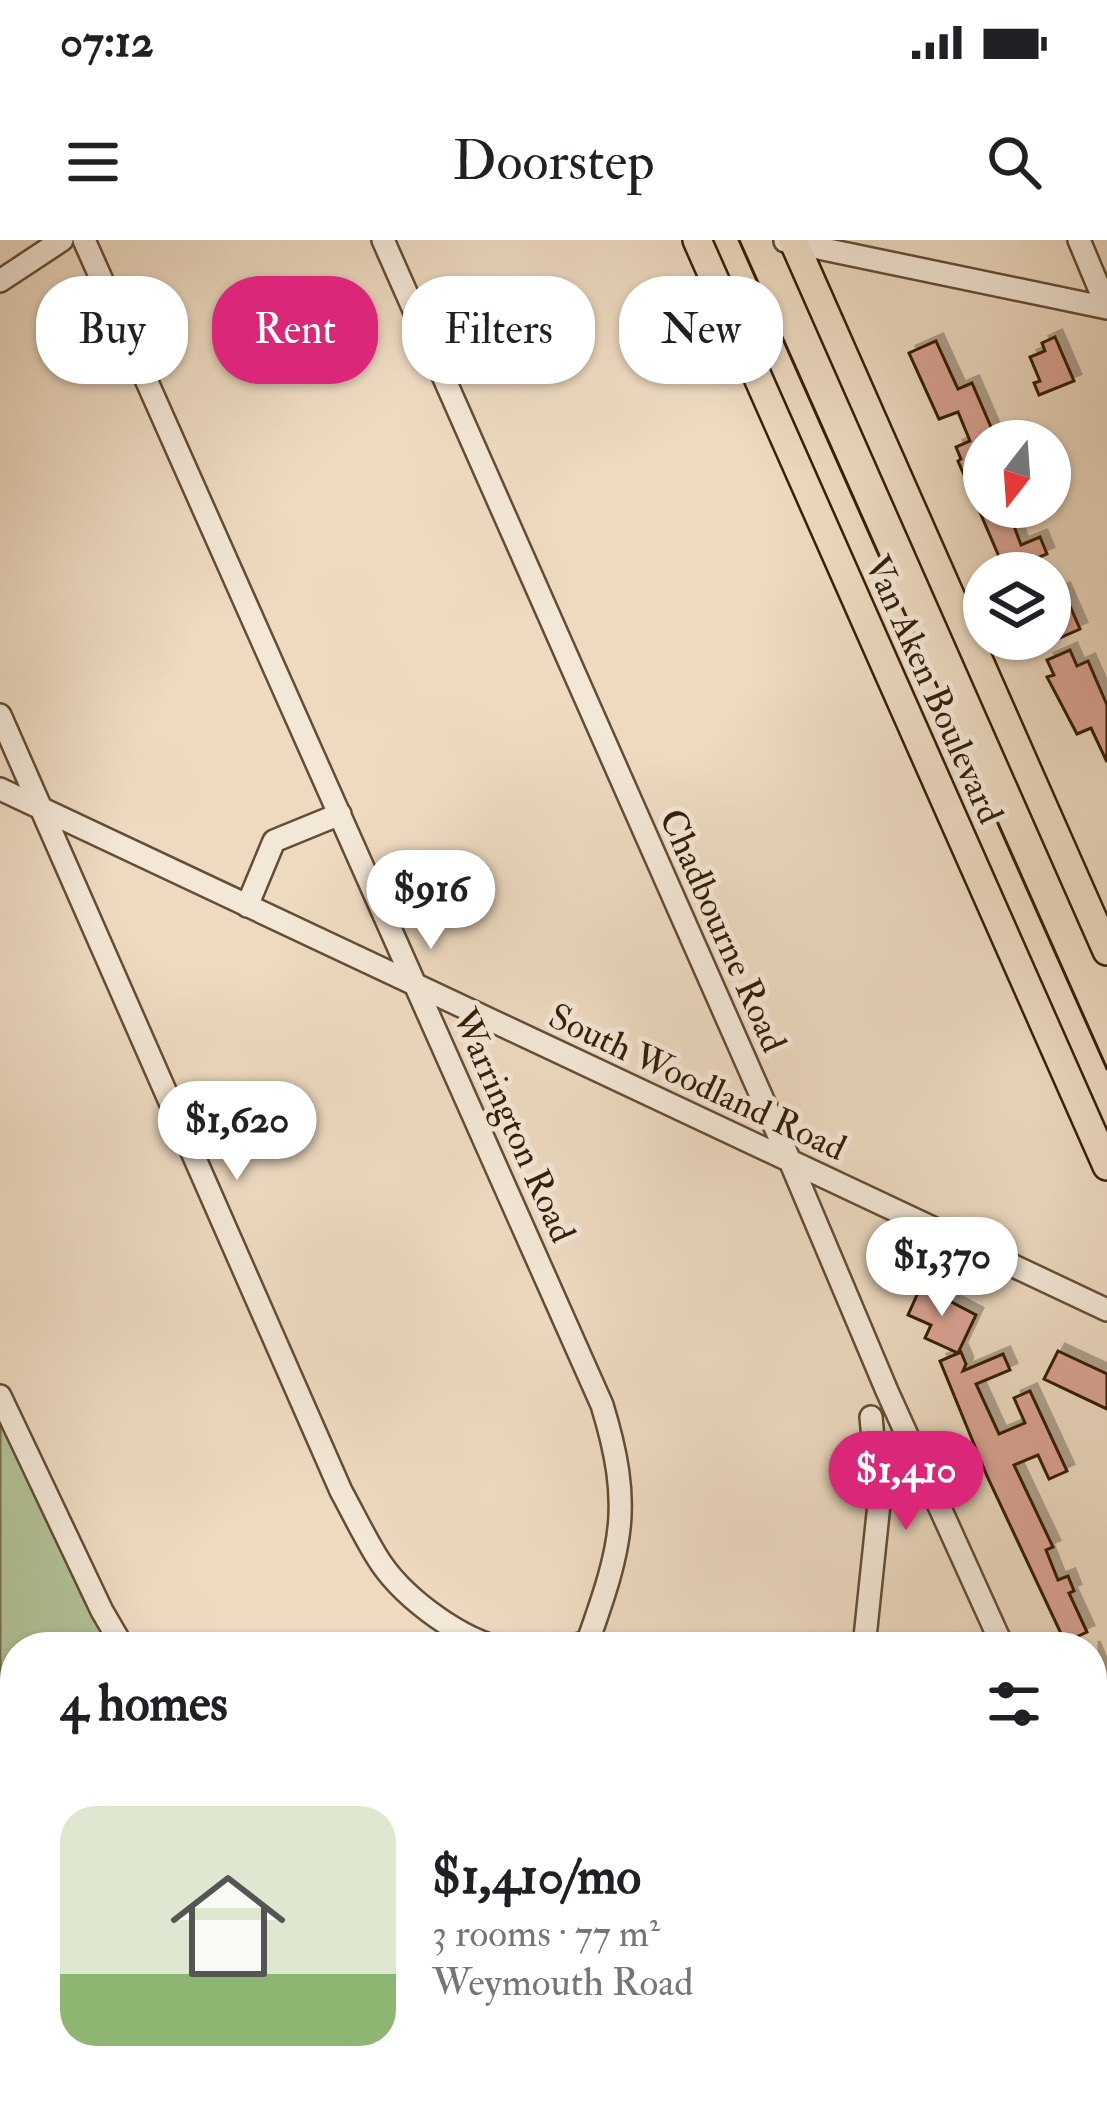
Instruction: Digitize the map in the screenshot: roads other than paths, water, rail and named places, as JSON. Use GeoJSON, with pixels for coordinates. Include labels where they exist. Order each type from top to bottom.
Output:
{"type":"FeatureCollection","features":[{"type":"Feature","properties":{"kind":"main road","name":"Van Aken Boulevard"},"geometry":{"type":"LineString","coordinates":[[697,240],[1107,1166]]}},
{"type":"Feature","properties":{"kind":"main road","name":"Van Aken Boulevard"},"geometry":{"type":"LineString","coordinates":[[790,241],[1107,951]]}},
{"type":"Feature","properties":{"kind":"street"},"geometry":{"type":"LineString","coordinates":[[0,281],[62,240]]}},
{"type":"Feature","properties":{"kind":"street","name":"Warrington Road"},"geometry":{"type":"LineString","coordinates":[[84,240],[602,1406],[619,1459],[622,1513],[616,1551],[588,1632]]}},
{"type":"Feature","properties":{"kind":"street","name":"Chadbourne Road"},"geometry":{"type":"LineString","coordinates":[[383,240],[996,1632]]}},
{"type":"Feature","properties":{"kind":"street"},"geometry":{"type":"LineString","coordinates":[[1079,240],[1107,308]]}},
{"type":"Feature","properties":{"kind":"street"},"geometry":{"type":"LineString","coordinates":[[790,241],[1107,308]]}},
{"type":"Feature","properties":{"kind":"street"},"geometry":{"type":"LineString","coordinates":[[0,715],[341,1491],[379,1562],[414,1598],[463,1632]]}},
{"type":"Feature","properties":{"kind":"street","name":"South Woodland Road"},"geometry":{"type":"LineString","coordinates":[[0,789],[1107,1310]]}},
{"type":"Feature","properties":{"kind":"street"},"geometry":{"type":"LineString","coordinates":[[247,906],[274,841],[340,814]]}},
{"type":"Feature","properties":{"kind":"street"},"geometry":{"type":"LineString","coordinates":[[0,1396],[114,1632]]}},
{"type":"Feature","properties":{"kind":"street"},"geometry":{"type":"LineString","coordinates":[[866,1632],[879,1504],[871,1417]]}},
{"type":"Feature","properties":{"kind":"street"},"geometry":{"type":"LineString","coordinates":[[879,1504],[898,1482],[922,1471]]}},
{"type":"Feature","properties":{"kind":"tram line"},"geometry":{"type":"LineString","coordinates":[[739,240],[1107,1069]]}}]}
